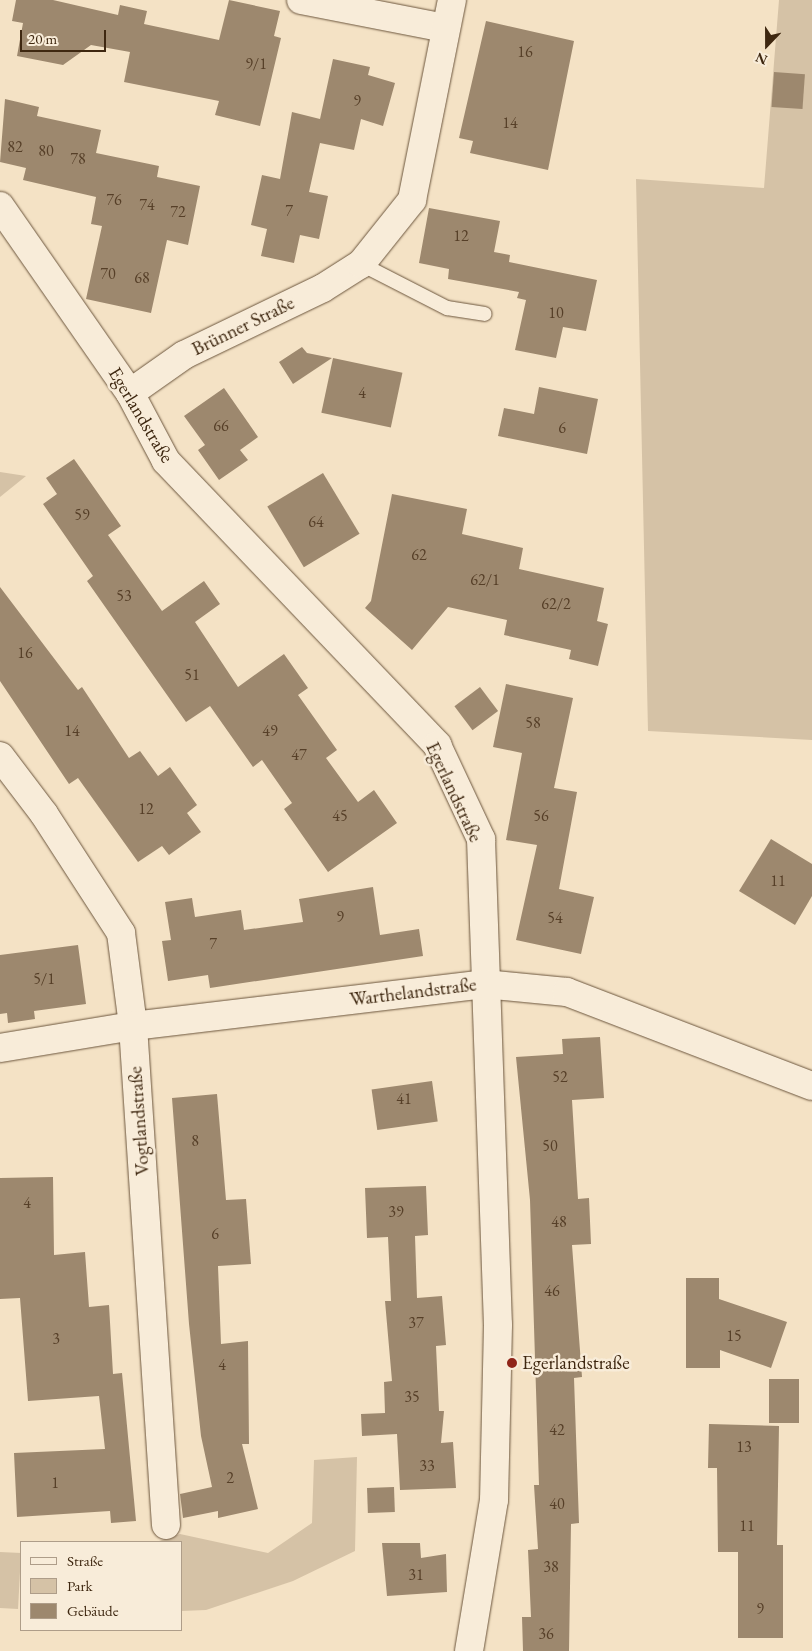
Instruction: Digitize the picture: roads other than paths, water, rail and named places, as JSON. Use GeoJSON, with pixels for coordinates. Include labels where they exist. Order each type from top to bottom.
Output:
{"type":"FeatureCollection","features":[{"type":"Feature","properties":{"kind":"street"},"geometry":{"type":"LineString","coordinates":[[301,0],[445,28]]}},
{"type":"Feature","properties":{"kind":"street","name":"Brünner Straße"},"geometry":{"type":"LineString","coordinates":[[130,393],[184,354],[323,288],[361,264],[412,200],[452,0]]}},
{"type":"Feature","properties":{"kind":"street","name":"Egerlandstraße"},"geometry":{"type":"LineString","coordinates":[[0,206],[130,393],[166,462],[437,744],[481,838],[484,984],[498,1324],[495,1480],[469,1651]]}},
{"type":"Feature","properties":{"kind":"street","name":"Vogtlandstraße"},"geometry":{"type":"LineString","coordinates":[[0,756],[44,814],[121,933],[133,1026],[166,1525]]}},
{"type":"Feature","properties":{"kind":"street","name":"Warthelandstraße"},"geometry":{"type":"LineString","coordinates":[[0,1048],[133,1026],[484,984],[566,992],[812,1086]]}},
{"type":"Feature","properties":{"kind":"lane"},"geometry":{"type":"LineString","coordinates":[[361,264],[447,308],[485,314]]}},
{"type":"Feature","properties":{"kind":"place","name":"Egerlandstraße"},"geometry":{"type":"Point","coordinates":[512,1363]}}]}
